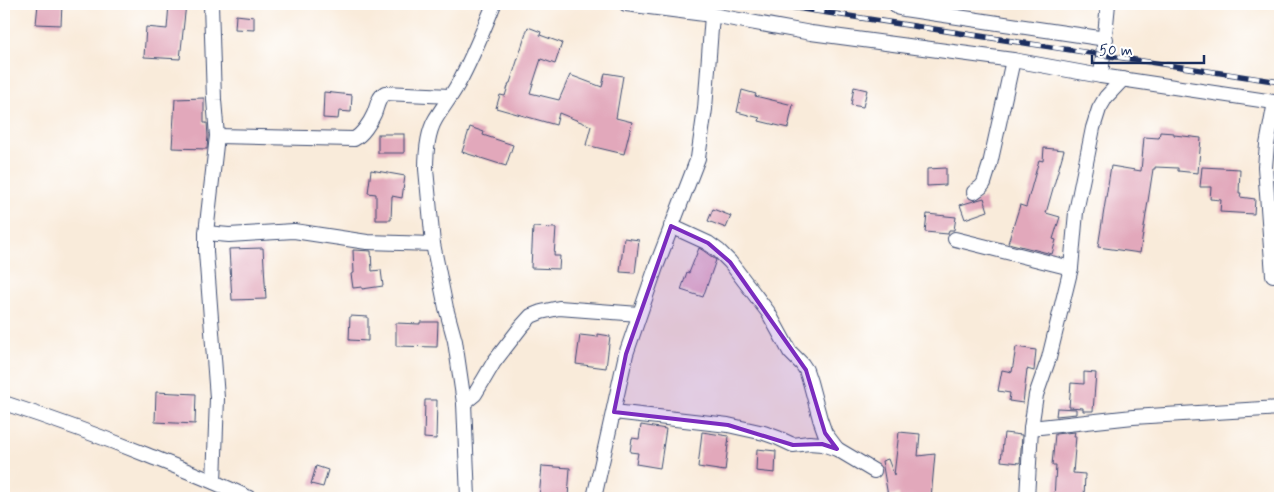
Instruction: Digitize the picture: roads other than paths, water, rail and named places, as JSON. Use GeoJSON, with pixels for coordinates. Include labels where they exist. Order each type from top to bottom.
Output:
{"type":"FeatureCollection","features":[{"type":"Feature","properties":{"kind":"street"},"geometry":{"type":"LineString","coordinates":[[211,4],[217,136],[206,233],[206,252],[217,398],[214,482]]}},
{"type":"Feature","properties":{"kind":"street"},"geometry":{"type":"LineString","coordinates":[[468,498],[464,403],[455,341],[433,244],[426,156],[434,122],[458,84],[494,4]]}},
{"type":"Feature","properties":{"kind":"street"},"geometry":{"type":"LineString","coordinates":[[626,4],[1013,60],[1101,76],[1278,102],[1267,145],[1264,167],[1273,275]]}},
{"type":"Feature","properties":{"kind":"street"},"geometry":{"type":"LineString","coordinates":[[895,4],[904,9],[1106,39]]}},
{"type":"Feature","properties":{"kind":"street"},"geometry":{"type":"LineString","coordinates":[[1101,76],[1108,4]]}},
{"type":"Feature","properties":{"kind":"street"},"geometry":{"type":"LineString","coordinates":[[594,498],[626,354],[639,314],[698,158],[705,109],[712,15]]}},
{"type":"Feature","properties":{"kind":"street"},"geometry":{"type":"LineString","coordinates":[[974,192],[984,183],[1013,60]]}},
{"type":"Feature","properties":{"kind":"street"},"geometry":{"type":"LineString","coordinates":[[1027,498],[1031,428],[1036,395],[1049,358],[1071,268],[1076,212],[1093,128],[1106,97],[1123,79]]}},
{"type":"Feature","properties":{"kind":"street"},"geometry":{"type":"LineString","coordinates":[[217,136],[354,139],[359,136],[372,117],[380,97],[385,92],[450,96]]}},
{"type":"Feature","properties":{"kind":"street"},"geometry":{"type":"LineString","coordinates":[[672,226],[708,243],[719,251],[730,262],[768,312],[790,352],[806,370],[825,433],[837,449]]}},
{"type":"Feature","properties":{"kind":"street"},"geometry":{"type":"LineString","coordinates":[[206,233],[229,235],[294,231],[367,242],[433,244]]}},
{"type":"Feature","properties":{"kind":"street"},"geometry":{"type":"LineString","coordinates":[[955,239],[1071,268]]}},
{"type":"Feature","properties":{"kind":"street"},"geometry":{"type":"LineString","coordinates":[[464,403],[475,394],[494,362],[531,316],[559,308],[639,314]]}},
{"type":"Feature","properties":{"kind":"street"},"geometry":{"type":"LineString","coordinates":[[4,403],[61,422],[214,482],[249,498]]}},
{"type":"Feature","properties":{"kind":"street"},"geometry":{"type":"LineString","coordinates":[[1031,428],[1132,417],[1280,408]]}},
{"type":"Feature","properties":{"kind":"street"},"geometry":{"type":"LineString","coordinates":[[614,412],[728,425],[764,433],[793,445],[822,444],[837,449],[874,472]]}},
{"type":"Feature","properties":{"kind":"railway"},"geometry":{"type":"LineString","coordinates":[[770,4],[1280,82]]}}]}
